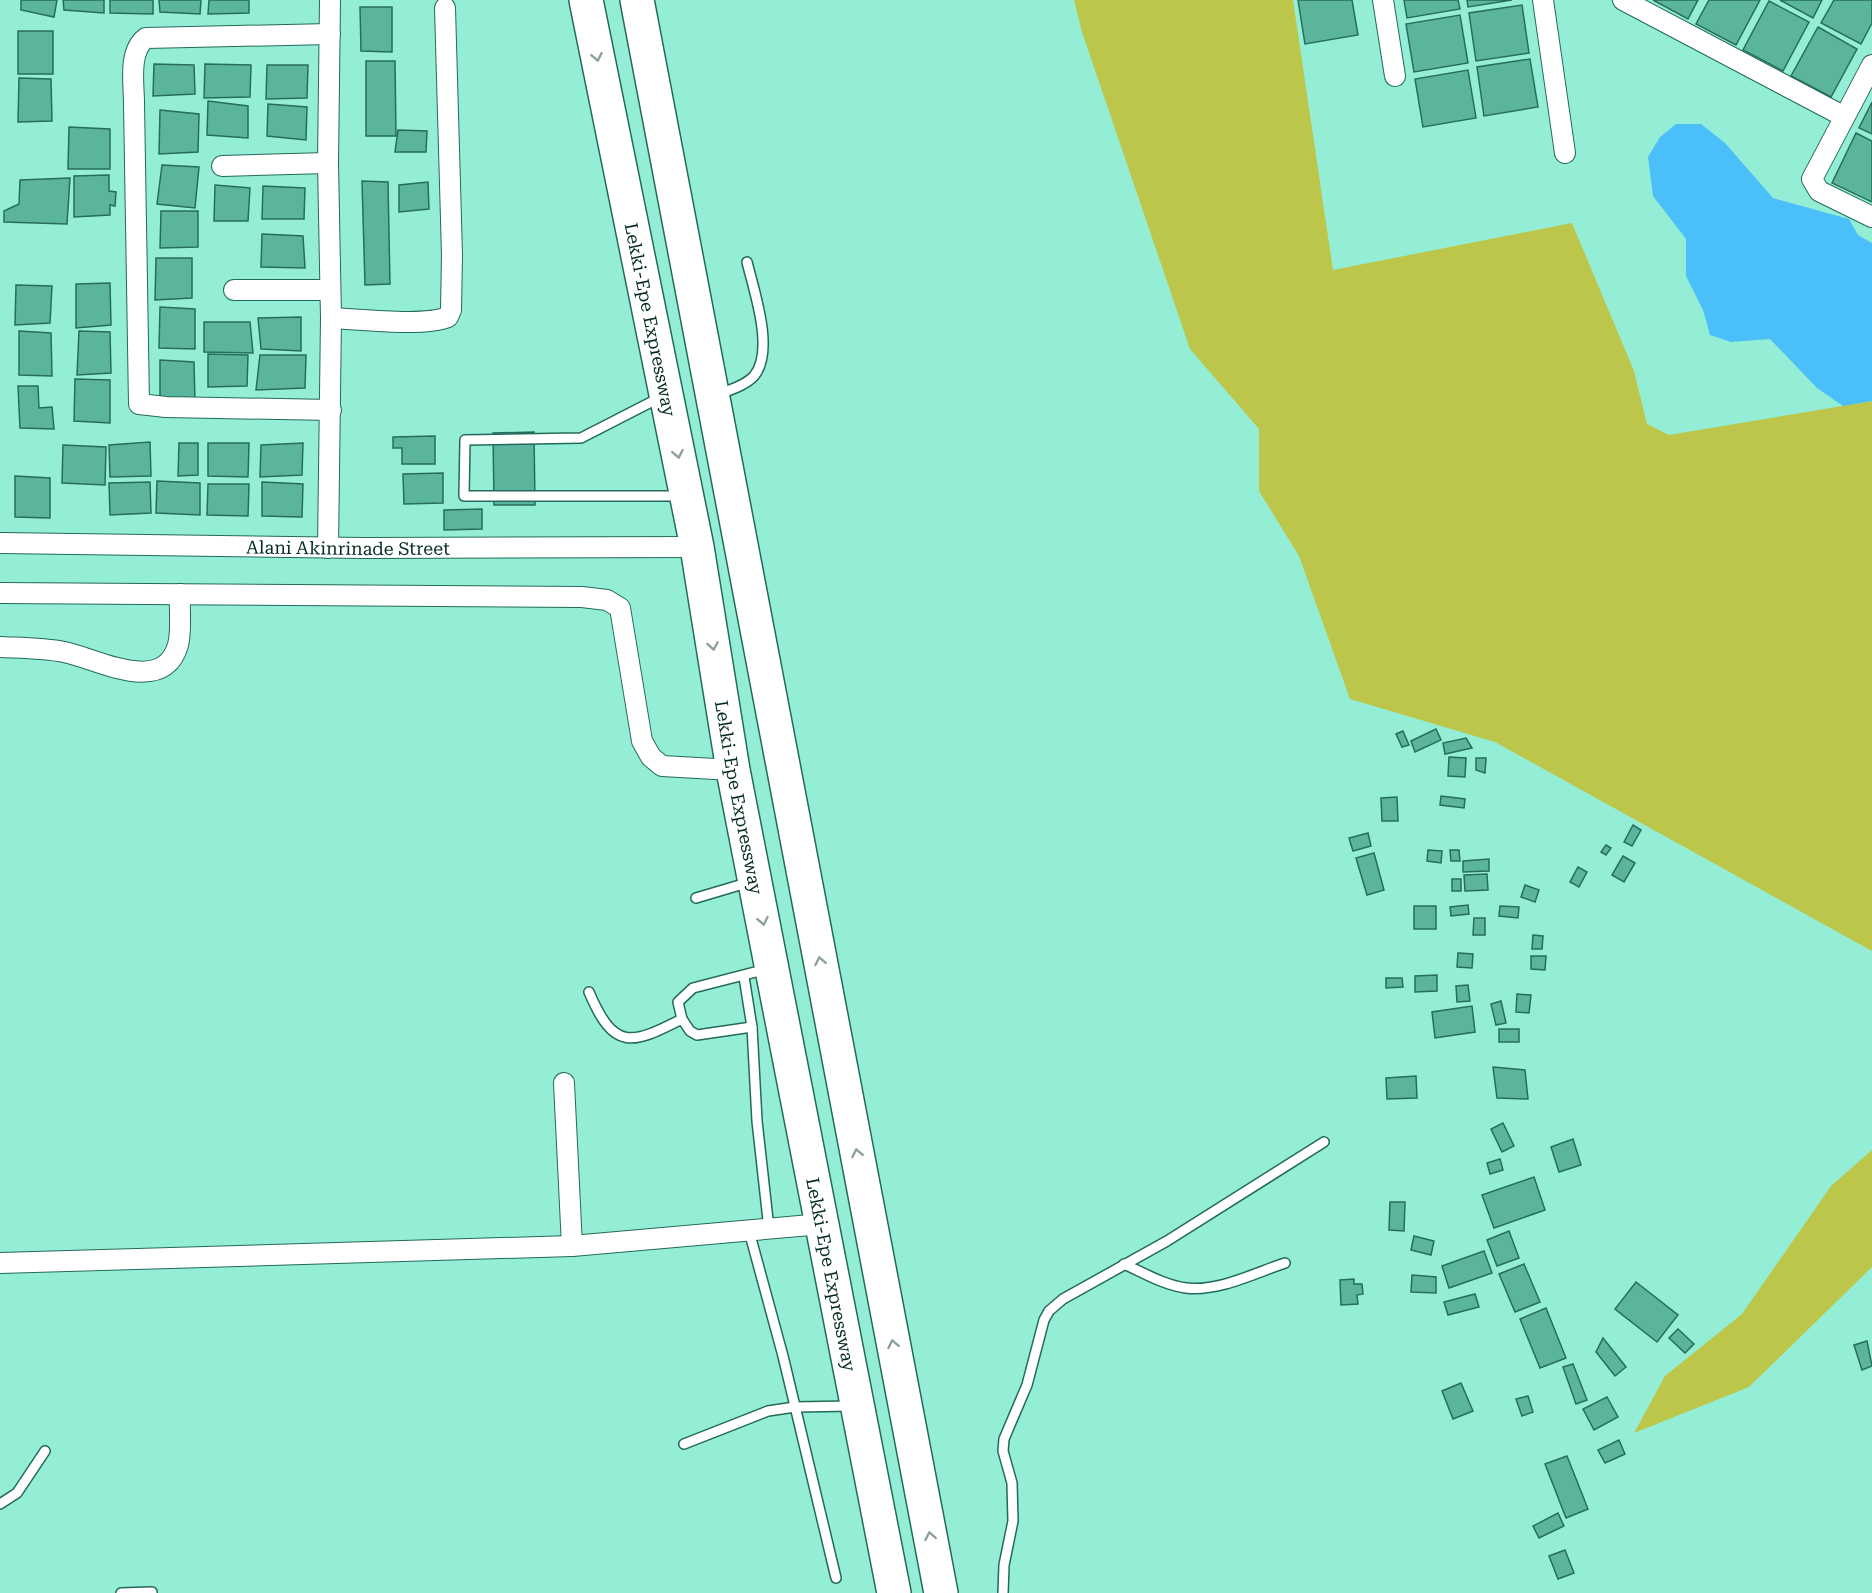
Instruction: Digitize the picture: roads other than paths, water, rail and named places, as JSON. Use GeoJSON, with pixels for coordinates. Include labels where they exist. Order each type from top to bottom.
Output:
{"type":"FeatureCollection","features":[{"type":"Feature","properties":{"kind":"highway","name":"Lekki-Epe Expressway"},"geometry":{"type":"LineString","coordinates":[[586,0],[697,547],[733,770],[755,881],[758,972],[822,1224],[894,1593]]}},
{"type":"Feature","properties":{"kind":"highway"},"geometry":{"type":"LineString","coordinates":[[638,0],[711,397],[941,1593]]}},
{"type":"Feature","properties":{"kind":"street"},"geometry":{"type":"LineString","coordinates":[[328,548],[331,410],[328,163],[330,0]]}},
{"type":"Feature","properties":{"kind":"street"},"geometry":{"type":"LineString","coordinates":[[1383,0],[1395,76]]}},
{"type":"Feature","properties":{"kind":"street"},"geometry":{"type":"LineString","coordinates":[[1543,0],[1565,153]]}},
{"type":"Feature","properties":{"kind":"street"},"geometry":{"type":"LineString","coordinates":[[1546,20],[1557,0]]}},
{"type":"Feature","properties":{"kind":"street"},"geometry":{"type":"LineString","coordinates":[[1623,0],[1843,116]]}},
{"type":"Feature","properties":{"kind":"street"},"geometry":{"type":"LineString","coordinates":[[331,318],[423,321],[448,317],[451,310],[452,255],[445,8]]}},
{"type":"Feature","properties":{"kind":"street"},"geometry":{"type":"LineString","coordinates":[[330,34],[146,38],[139,43],[135,56],[134,103],[139,404],[166,408],[331,410]]}},
{"type":"Feature","properties":{"kind":"street"},"geometry":{"type":"LineString","coordinates":[[1872,65],[1843,116],[1812,179],[1819,191],[1872,217]]}},
{"type":"Feature","properties":{"kind":"street"},"geometry":{"type":"LineString","coordinates":[[222,166],[328,163]]}},
{"type":"Feature","properties":{"kind":"street"},"geometry":{"type":"LineString","coordinates":[[234,290],[330,290]]}},
{"type":"Feature","properties":{"kind":"street","name":"Alani Akinrinade Street"},"geometry":{"type":"LineString","coordinates":[[0,543],[328,548],[697,547]]}},
{"type":"Feature","properties":{"kind":"street"},"geometry":{"type":"LineString","coordinates":[[0,593],[582,597],[607,600],[620,608],[632,668],[642,741],[651,757],[662,766],[733,770]]}},
{"type":"Feature","properties":{"kind":"street"},"geometry":{"type":"LineString","coordinates":[[0,647],[66,652],[134,672],[153,671],[164,666],[178,645],[180,594]]}},
{"type":"Feature","properties":{"kind":"street"},"geometry":{"type":"LineString","coordinates":[[564,1083],[572,1246]]}},
{"type":"Feature","properties":{"kind":"street"},"geometry":{"type":"LineString","coordinates":[[0,1263],[572,1246],[822,1224]]}},
{"type":"Feature","properties":{"kind":"lane"},"geometry":{"type":"LineString","coordinates":[[711,397],[745,383],[755,375],[763,355],[762,327],[747,262]]}},
{"type":"Feature","properties":{"kind":"lane"},"geometry":{"type":"LineString","coordinates":[[666,394],[581,438],[465,440],[464,496],[686,496]]}},
{"type":"Feature","properties":{"kind":"lane"},"geometry":{"type":"LineString","coordinates":[[696,898],[755,881]]}},
{"type":"Feature","properties":{"kind":"lane"},"geometry":{"type":"LineString","coordinates":[[752,1027],[697,1035],[690,1031],[682,1018],[678,1002],[685,993],[693,988],[758,972],[752,1027],[757,1121],[770,1229]]}},
{"type":"Feature","properties":{"kind":"lane"},"geometry":{"type":"LineString","coordinates":[[589,992],[600,1018],[621,1037],[646,1036],[682,1018]]}},
{"type":"Feature","properties":{"kind":"lane"},"geometry":{"type":"LineString","coordinates":[[1003,1593],[1004,1565],[1014,1521],[1012,1483],[1003,1450],[1004,1439],[1027,1385],[1048,1311],[1063,1299],[1323,1142]]}},
{"type":"Feature","properties":{"kind":"lane"},"geometry":{"type":"LineString","coordinates":[[749,1231],[795,1407],[836,1578]]}},
{"type":"Feature","properties":{"kind":"lane"},"geometry":{"type":"LineString","coordinates":[[1124,1264],[1161,1281],[1186,1288],[1213,1287],[1285,1263]]}},
{"type":"Feature","properties":{"kind":"lane"},"geometry":{"type":"LineString","coordinates":[[684,1444],[757,1414],[795,1407],[858,1406]]}},
{"type":"Feature","properties":{"kind":"lane"},"geometry":{"type":"LineString","coordinates":[[0,1504],[17,1493],[45,1451]]}},
{"type":"Feature","properties":{"kind":"lane"},"geometry":{"type":"LineString","coordinates":[[121,1593],[152,1592]]}},
{"type":"Feature","properties":{"kind":"water"},"geometry":{"type":"Polygon","coordinates":[[[1676,124],[1701,124],[1725,143],[1773,198],[1849,219],[1858,235],[1872,243],[1872,401],[1843,406],[1817,388],[1770,339],[1731,342],[1710,335],[1703,310],[1686,276],[1686,239],[1653,196],[1648,157],[1660,137],[1676,124]]]}}]}
